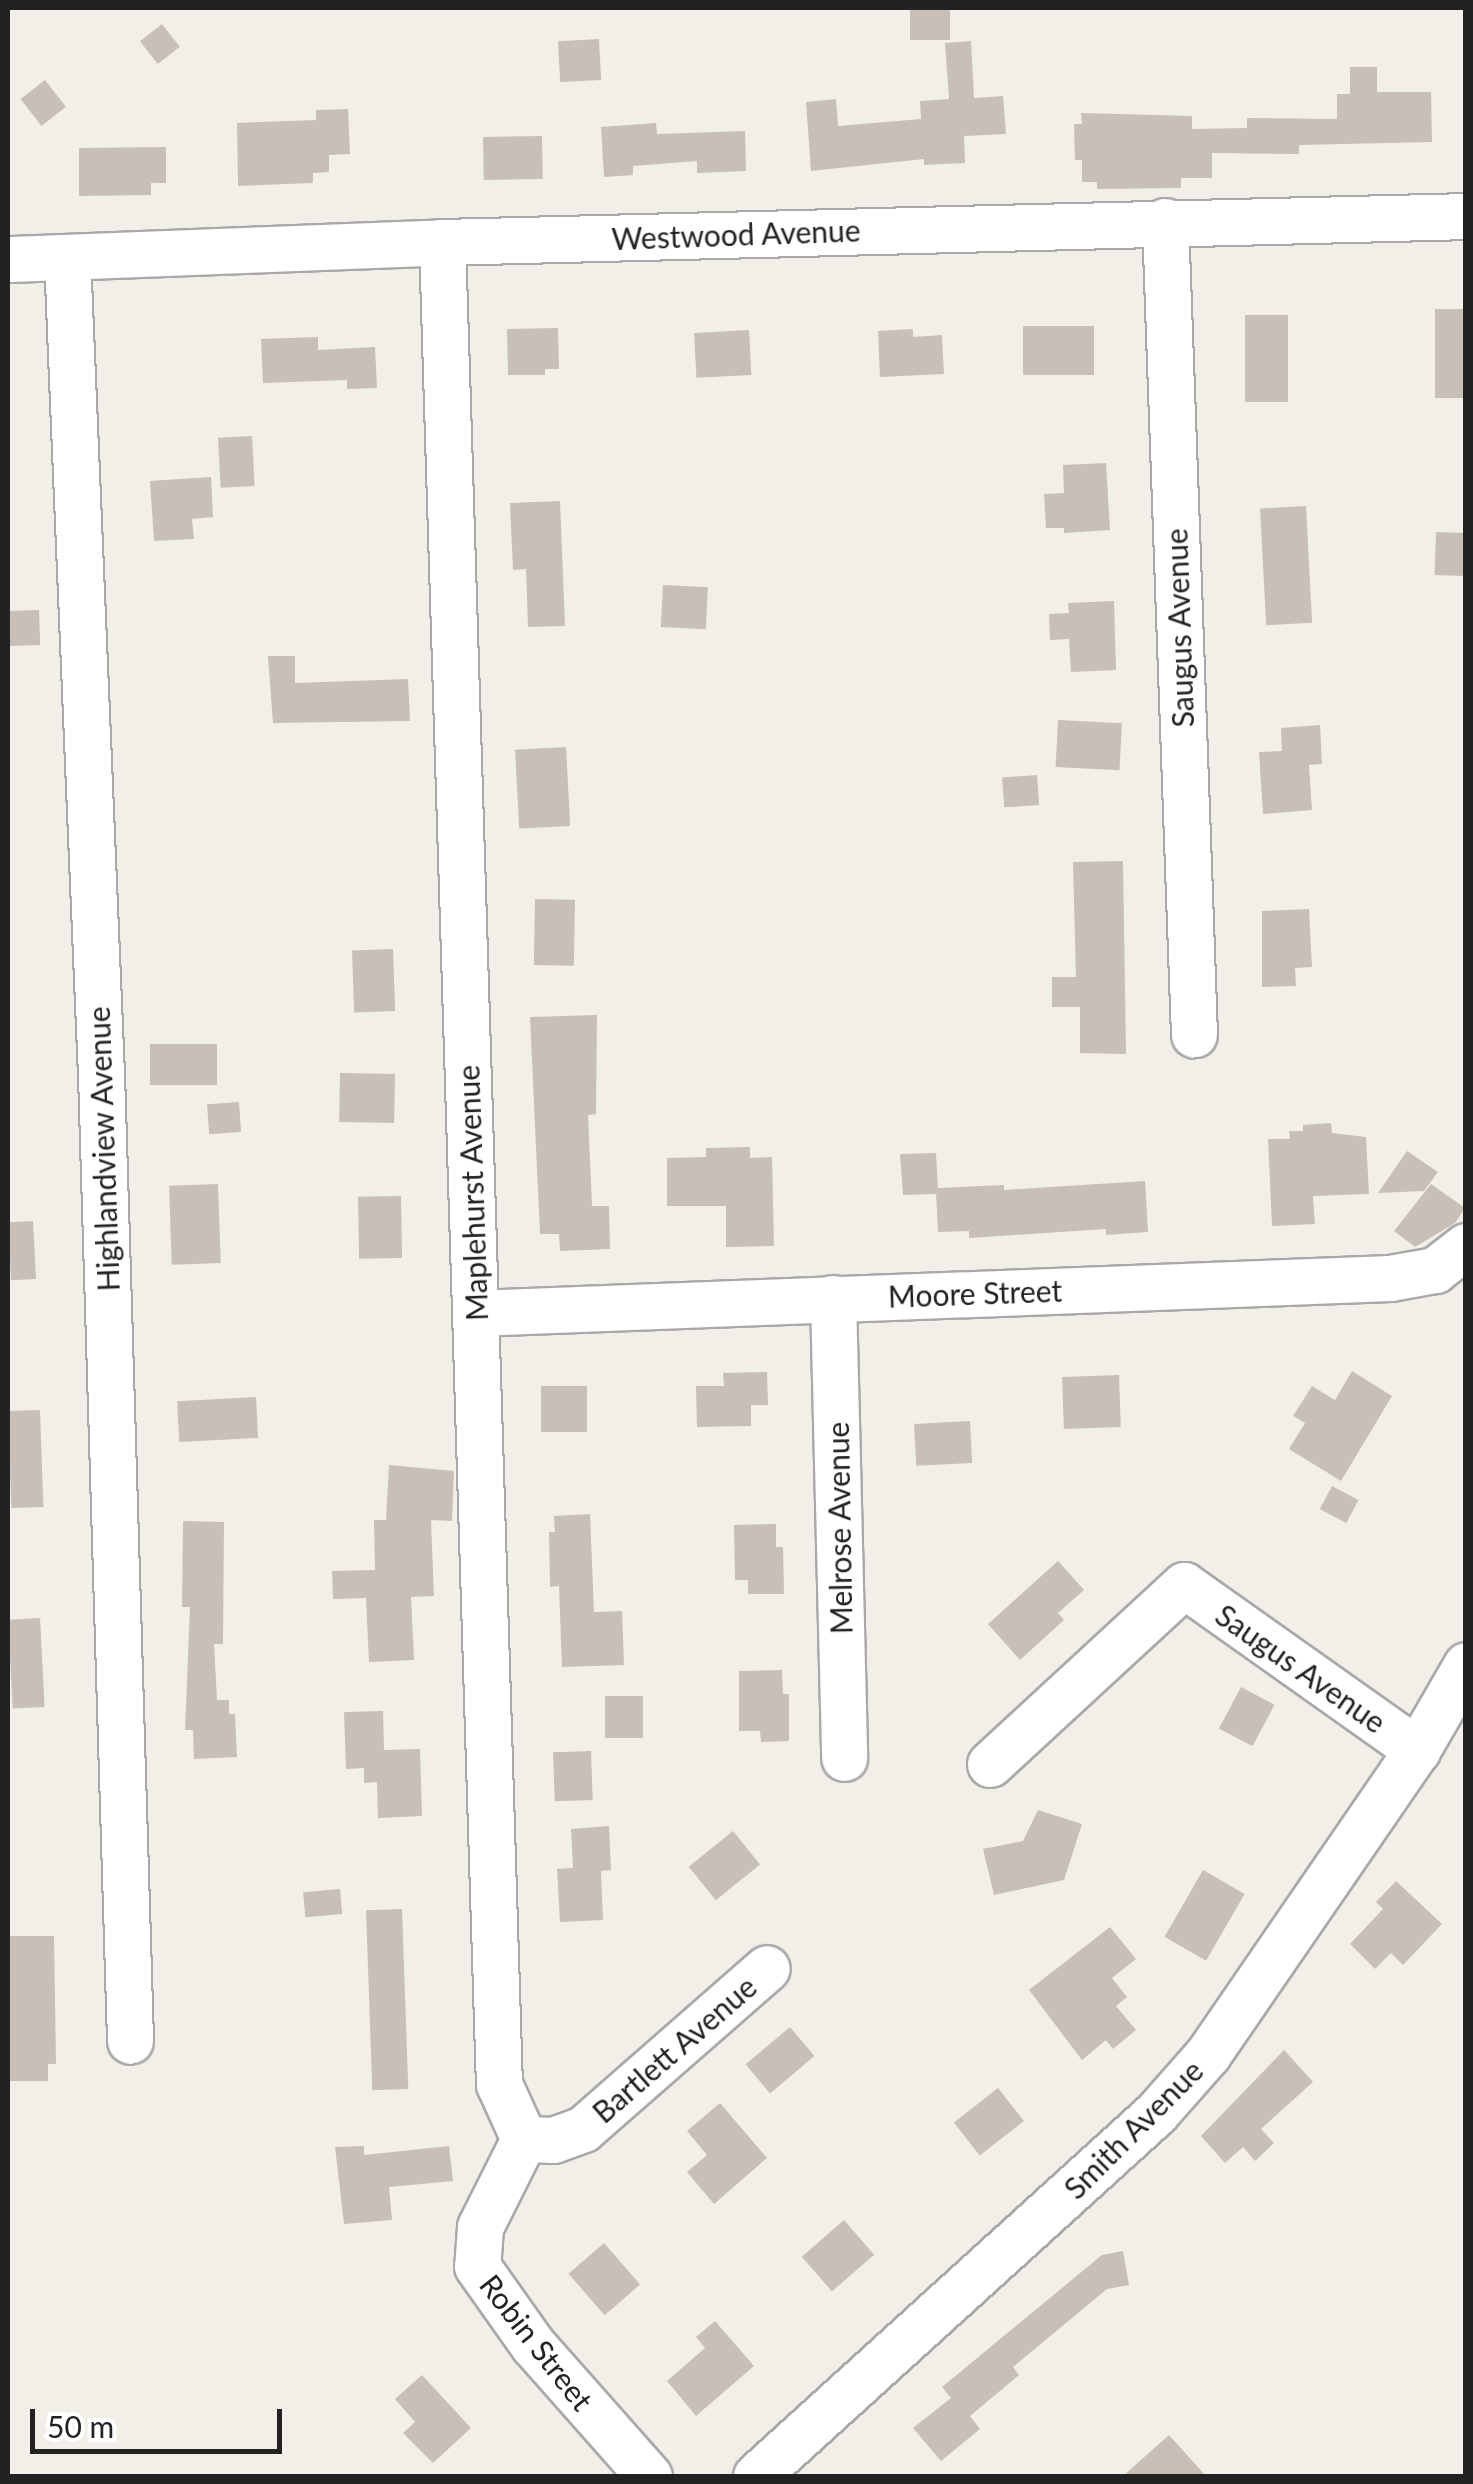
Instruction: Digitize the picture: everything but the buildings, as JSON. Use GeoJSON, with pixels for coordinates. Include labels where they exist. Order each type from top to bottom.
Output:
{"type":"FeatureCollection","features":[{"type":"Feature","properties":{"kind":"street","name":"Westwood Avenue"},"geometry":{"type":"LineString","coordinates":[[8,259],[442,242],[1466,216]]}},
{"type":"Feature","properties":{"kind":"street","name":"Saugus Avenue"},"geometry":{"type":"LineString","coordinates":[[1165,221],[1194,1034]]}},
{"type":"Feature","properties":{"kind":"street","name":"Maplehurst Avenue"},"geometry":{"type":"LineString","coordinates":[[442,242],[499,2084],[524,2139]]}},
{"type":"Feature","properties":{"kind":"street","name":"Highlandview Avenue"},"geometry":{"type":"LineString","coordinates":[[66,257],[102,1094],[130,2041]]}},
{"type":"Feature","properties":{"kind":"street","name":"Moore Street"},"geometry":{"type":"LineString","coordinates":[[475,1313],[1414,1276],[1435,1270],[1466,1246]]}},
{"type":"Feature","properties":{"kind":"street","name":"Melrose Avenue"},"geometry":{"type":"LineString","coordinates":[[833,1298],[844,1758]]}},
{"type":"Feature","properties":{"kind":"street","name":"Saugus Avenue"},"geometry":{"type":"LineString","coordinates":[[990,1764],[1184,1585],[1417,1750]]}},
{"type":"Feature","properties":{"kind":"street","name":"Smith Avenue"},"geometry":{"type":"LineString","coordinates":[[756,2476],[1156,2114],[1236,2019],[1417,1750],[1466,1665]]}},
{"type":"Feature","properties":{"kind":"street","name":"Bartlett Avenue"},"geometry":{"type":"LineString","coordinates":[[524,2139],[553,2140],[582,2129],[767,1968]]}},
{"type":"Feature","properties":{"kind":"street","name":"Robin Street"},"geometry":{"type":"LineString","coordinates":[[524,2139],[480,2226],[476,2266],[532,2344],[649,2476]]}}]}
